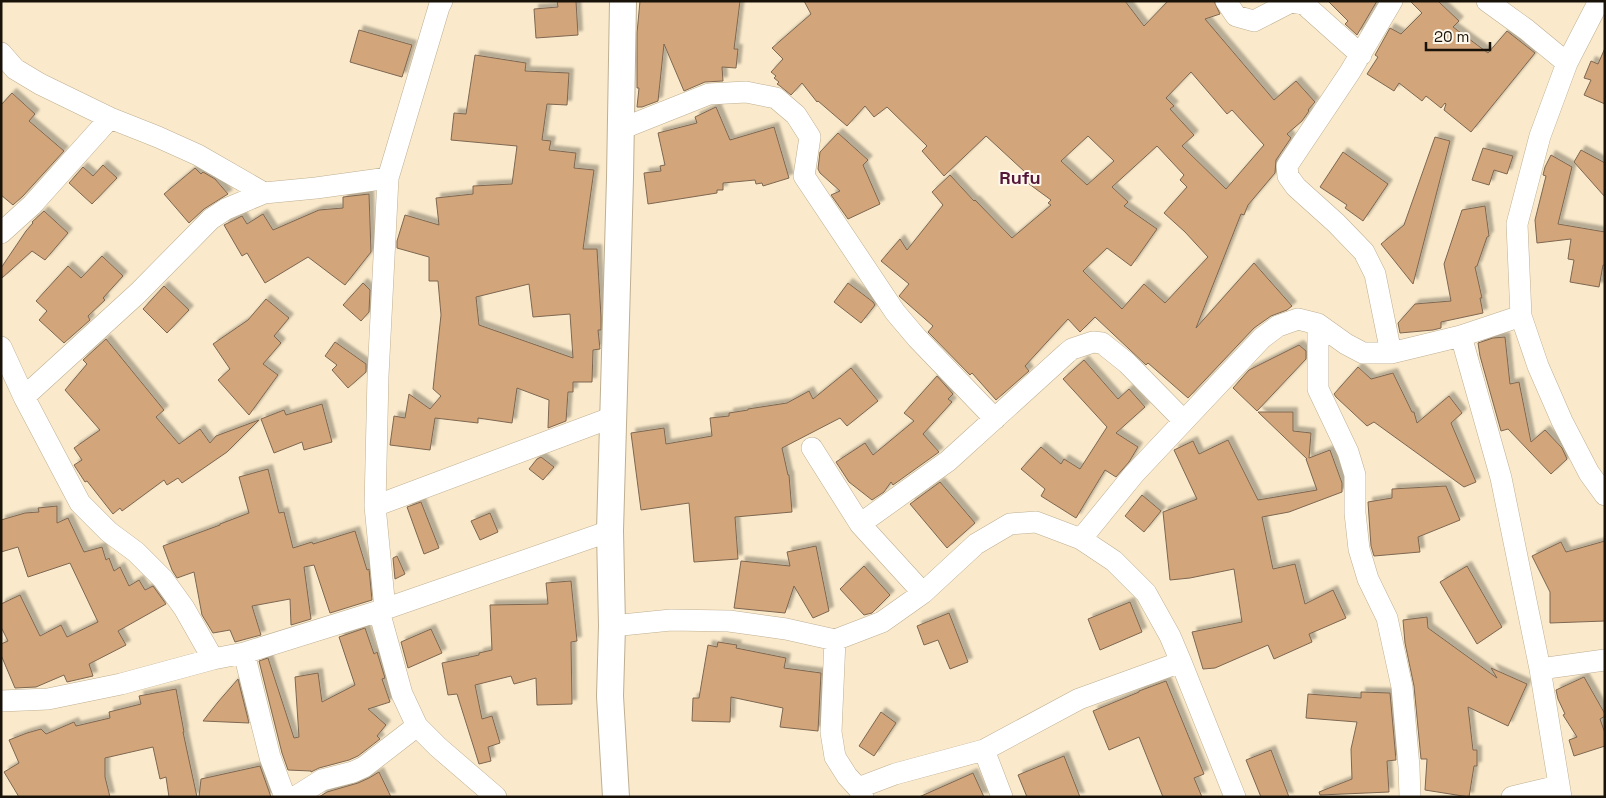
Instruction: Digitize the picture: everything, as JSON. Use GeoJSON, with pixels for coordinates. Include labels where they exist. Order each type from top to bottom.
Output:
{"type":"FeatureCollection","features":[{"type":"Feature","properties":{"kind":"street"},"geometry":{"type":"LineString","coordinates":[[442,1],[388,178],[378,367],[374,506],[382,610],[402,694],[417,726],[438,747],[496,797]]}},
{"type":"Feature","properties":{"kind":"street"},"geometry":{"type":"LineString","coordinates":[[616,797],[610,696],[612,626],[610,531],[623,1]]}},
{"type":"Feature","properties":{"kind":"street"},"geometry":{"type":"LineString","coordinates":[[1226,1],[1236,16],[1254,21],[1291,2],[1304,4],[1361,54]]}},
{"type":"Feature","properties":{"kind":"street"},"geometry":{"type":"LineString","coordinates":[[1391,353],[1374,274],[1364,252],[1296,187],[1288,176],[1287,166],[1293,154],[1361,54],[1392,1]]}},
{"type":"Feature","properties":{"kind":"street"},"geometry":{"type":"LineString","coordinates":[[1488,1],[1567,62]]}},
{"type":"Feature","properties":{"kind":"street"},"geometry":{"type":"LineString","coordinates":[[1599,1],[1567,62],[1540,136],[1517,224],[1521,316],[1538,366],[1562,421],[1597,469],[1605,495]]}},
{"type":"Feature","properties":{"kind":"street"},"geometry":{"type":"LineString","coordinates":[[1,53],[15,68],[40,84],[110,118],[158,136],[198,154],[264,193]]}},
{"type":"Feature","properties":{"kind":"street"},"geometry":{"type":"LineString","coordinates":[[621,129],[709,94],[746,92],[776,98],[796,115],[810,137],[804,176],[895,312],[917,338],[995,419]]}},
{"type":"Feature","properties":{"kind":"street"},"geometry":{"type":"LineString","coordinates":[[1,233],[32,204],[110,118]]}},
{"type":"Feature","properties":{"kind":"street"},"geometry":{"type":"LineString","coordinates":[[24,397],[138,293],[211,219],[226,209],[264,193],[388,178]]}},
{"type":"Feature","properties":{"kind":"street"},"geometry":{"type":"LineString","coordinates":[[1082,539],[1134,474],[1262,338],[1278,326],[1298,319],[1318,324],[1346,344],[1363,353],[1391,353],[1462,336],[1521,316]]}},
{"type":"Feature","properties":{"kind":"street"},"geometry":{"type":"LineString","coordinates":[[1318,324],[1318,389],[1348,452],[1355,475],[1354,513],[1359,549],[1368,579],[1387,618],[1402,687],[1410,797]]}},
{"type":"Feature","properties":{"kind":"street"},"geometry":{"type":"LineString","coordinates":[[1462,336],[1501,478],[1540,669],[1560,792],[1512,797]]}},
{"type":"Feature","properties":{"kind":"street"},"geometry":{"type":"LineString","coordinates":[[860,524],[948,460],[1072,349],[1093,342],[1102,343],[1127,363],[1184,421]]}},
{"type":"Feature","properties":{"kind":"street"},"geometry":{"type":"LineString","coordinates":[[1,347],[24,397],[80,503],[109,532],[136,552],[163,579],[184,608],[213,659]]}},
{"type":"Feature","properties":{"kind":"street"},"geometry":{"type":"LineString","coordinates":[[374,506],[613,418]]}},
{"type":"Feature","properties":{"kind":"street"},"geometry":{"type":"LineString","coordinates":[[812,448],[860,524],[923,594]]}},
{"type":"Feature","properties":{"kind":"street"},"geometry":{"type":"LineString","coordinates":[[612,626],[671,620],[729,621],[786,629],[835,640],[882,622],[923,594],[976,544],[1010,524],[1036,522],[1082,539],[1114,561],[1146,593],[1170,636],[1235,797]]}},
{"type":"Feature","properties":{"kind":"street"},"geometry":{"type":"LineString","coordinates":[[1,702],[48,699],[121,684],[213,659],[244,653],[382,610],[610,531]]}},
{"type":"Feature","properties":{"kind":"street"},"geometry":{"type":"LineString","coordinates":[[835,640],[831,732],[835,757],[846,776],[861,793],[894,774],[984,750],[1079,699],[1181,662]]}},
{"type":"Feature","properties":{"kind":"street"},"geometry":{"type":"LineString","coordinates":[[244,653],[268,750],[284,797]]}},
{"type":"Feature","properties":{"kind":"street"},"geometry":{"type":"LineString","coordinates":[[1540,669],[1605,660]]}},
{"type":"Feature","properties":{"kind":"street"},"geometry":{"type":"LineString","coordinates":[[294,797],[322,780],[354,772],[364,767],[417,726]]}},
{"type":"Feature","properties":{"kind":"street"},"geometry":{"type":"LineString","coordinates":[[984,750],[1002,797]]}},
{"type":"Feature","properties":{"kind":"building"},"geometry":{"type":"Polygon","coordinates":[[[557,1],[576,1],[578,35],[536,38],[534,9],[558,7],[557,1]]]}},
{"type":"Feature","properties":{"kind":"building"},"geometry":{"type":"Polygon","coordinates":[[[640,1],[740,1],[734,49],[738,49],[736,68],[722,67],[723,81],[705,82],[684,91],[664,44],[658,101],[637,107],[639,88],[637,88],[637,33],[640,1]]]}},
{"type":"Feature","properties":{"kind":"building"},"geometry":{"type":"Polygon","coordinates":[[[804,1],[1125,1],[1144,26],[1168,1],[1214,1],[1220,14],[1205,19],[1274,100],[1296,81],[1315,102],[1302,121],[1287,134],[1291,138],[1276,160],[1275,173],[1248,205],[1244,215],[1241,214],[1196,328],[1254,263],[1292,306],[1271,316],[1254,328],[1188,398],[1148,363],[1146,365],[1095,317],[1080,332],[1068,319],[1025,366],[1029,371],[996,400],[972,373],[970,375],[928,332],[933,326],[899,296],[909,284],[881,261],[900,239],[907,250],[943,205],[932,192],[950,175],[1012,238],[1051,205],[1048,203],[1051,200],[1021,178],[1025,172],[986,136],[944,176],[922,151],[927,146],[887,107],[874,117],[865,106],[847,126],[817,102],[802,83],[791,95],[777,84],[779,82],[774,78],[776,76],[771,72],[783,59],[772,48],[811,14],[804,1]],[[1191,72],[1166,98],[1174,106],[1170,109],[1194,135],[1182,146],[1226,189],[1264,145],[1232,110],[1227,114],[1191,72]],[[1088,136],[1061,161],[1087,185],[1114,161],[1088,136]],[[1157,146],[1112,187],[1128,202],[1124,206],[1157,229],[1131,266],[1107,248],[1083,271],[1122,309],[1144,284],[1165,303],[1208,257],[1164,213],[1187,187],[1180,180],[1184,175],[1157,146]]]}},
{"type":"Feature","properties":{"kind":"building"},"geometry":{"type":"Polygon","coordinates":[[[1328,1],[1377,1],[1357,35],[1345,24],[1348,21],[1328,1]]]}},
{"type":"Feature","properties":{"kind":"building"},"geometry":{"type":"Polygon","coordinates":[[[1410,1],[1438,1],[1459,21],[1453,27],[1488,53],[1507,31],[1535,53],[1471,132],[1444,110],[1445,103],[1441,108],[1426,96],[1422,101],[1399,83],[1394,91],[1367,74],[1378,57],[1375,55],[1390,28],[1401,34],[1422,13],[1410,1]]]}},
{"type":"Feature","properties":{"kind":"building"},"geometry":{"type":"Polygon","coordinates":[[[359,30],[412,45],[402,77],[350,62],[359,30]]]}},
{"type":"Feature","properties":{"kind":"building"},"geometry":{"type":"Polygon","coordinates":[[[1605,48],[1605,104],[1584,95],[1591,80],[1584,78],[1591,61],[1598,64],[1605,48]]]}},
{"type":"Feature","properties":{"kind":"building"},"geometry":{"type":"Polygon","coordinates":[[[475,55],[526,63],[525,71],[569,73],[567,105],[547,104],[542,140],[551,141],[549,150],[576,153],[574,168],[594,170],[583,249],[597,249],[601,317],[601,330],[598,330],[600,349],[593,350],[592,382],[573,382],[573,392],[568,392],[566,421],[548,428],[549,400],[517,388],[512,423],[478,418],[478,423],[435,418],[430,450],[390,445],[394,416],[405,418],[409,394],[430,409],[441,396],[433,389],[441,315],[438,281],[429,281],[429,257],[397,248],[397,241],[405,215],[439,225],[436,198],[473,194],[473,186],[512,184],[517,146],[451,140],[454,113],[466,114],[475,55]],[[529,284],[476,297],[479,325],[573,358],[570,314],[533,317],[529,284]]]}},
{"type":"Feature","properties":{"kind":"building"},"geometry":{"type":"Polygon","coordinates":[[[12,93],[35,114],[29,121],[64,151],[13,205],[1,195],[1,105],[12,93]]]}},
{"type":"Feature","properties":{"kind":"building"},"geometry":{"type":"Polygon","coordinates":[[[716,107],[730,140],[774,127],[789,178],[763,186],[762,183],[756,184],[755,180],[723,183],[723,190],[717,190],[717,193],[648,204],[644,173],[661,171],[660,166],[665,165],[658,133],[697,123],[695,117],[716,107]]]}},
{"type":"Feature","properties":{"kind":"building"},"geometry":{"type":"Polygon","coordinates":[[[838,133],[868,160],[863,165],[880,204],[848,219],[831,195],[840,191],[818,169],[820,152],[838,133]]]}},
{"type":"Feature","properties":{"kind":"building"},"geometry":{"type":"Polygon","coordinates":[[[1435,137],[1450,141],[1413,284],[1381,244],[1404,225],[1435,137]]]}},
{"type":"Feature","properties":{"kind":"building"},"geometry":{"type":"Polygon","coordinates":[[[1483,148],[1513,156],[1507,174],[1494,170],[1489,185],[1472,180],[1483,148]]]}},
{"type":"Feature","properties":{"kind":"building"},"geometry":{"type":"Polygon","coordinates":[[[1581,150],[1605,163],[1605,197],[1574,162],[1581,150]]]}},
{"type":"Feature","properties":{"kind":"building"},"geometry":{"type":"Polygon","coordinates":[[[1343,152],[1388,184],[1363,221],[1345,208],[1347,205],[1320,187],[1343,152]]]}},
{"type":"Feature","properties":{"kind":"building"},"geometry":{"type":"Polygon","coordinates":[[[1551,155],[1572,167],[1558,224],[1605,232],[1605,265],[1603,265],[1599,287],[1570,282],[1574,260],[1568,259],[1571,239],[1537,243],[1535,220],[1546,176],[1543,175],[1551,155]]]}},
{"type":"Feature","properties":{"kind":"building"},"geometry":{"type":"Polygon","coordinates":[[[103,165],[117,178],[92,204],[69,183],[83,167],[93,176],[103,165]]]}},
{"type":"Feature","properties":{"kind":"building"},"geometry":{"type":"Polygon","coordinates":[[[195,168],[201,174],[203,172],[215,179],[228,194],[204,209],[189,223],[164,194],[195,168]]]}},
{"type":"Feature","properties":{"kind":"building"},"geometry":{"type":"Polygon","coordinates":[[[369,194],[371,252],[345,285],[308,257],[265,283],[247,253],[242,256],[224,225],[242,216],[247,224],[263,214],[273,230],[319,210],[343,208],[343,197],[369,194]]]}},
{"type":"Feature","properties":{"kind":"building"},"geometry":{"type":"Polygon","coordinates":[[[1485,206],[1489,236],[1475,267],[1482,298],[1480,298],[1483,313],[1441,322],[1441,328],[1433,330],[1400,333],[1398,323],[1415,304],[1451,301],[1444,264],[1462,210],[1485,206]]]}},
{"type":"Feature","properties":{"kind":"building"},"geometry":{"type":"Polygon","coordinates":[[[44,211],[68,233],[45,260],[32,251],[2,278],[1,268],[32,222],[44,211]]]}},
{"type":"Feature","properties":{"kind":"building"},"geometry":{"type":"Polygon","coordinates":[[[102,256],[123,276],[103,298],[105,300],[88,316],[90,320],[64,343],[39,320],[47,311],[36,301],[68,266],[81,278],[102,256]]]}},
{"type":"Feature","properties":{"kind":"building"},"geometry":{"type":"Polygon","coordinates":[[[363,283],[370,290],[369,312],[361,321],[343,305],[363,283]]]}},
{"type":"Feature","properties":{"kind":"building"},"geometry":{"type":"Polygon","coordinates":[[[848,283],[875,305],[861,323],[834,302],[848,283]]]}},
{"type":"Feature","properties":{"kind":"building"},"geometry":{"type":"Polygon","coordinates":[[[164,286],[189,310],[167,333],[143,309],[164,286]]]}},
{"type":"Feature","properties":{"kind":"building"},"geometry":{"type":"Polygon","coordinates":[[[266,299],[289,318],[274,336],[281,343],[263,364],[278,375],[249,415],[218,380],[230,369],[213,344],[248,320],[266,299]]]}},
{"type":"Feature","properties":{"kind":"building"},"geometry":{"type":"Polygon","coordinates":[[[1505,337],[1510,384],[1519,382],[1531,442],[1545,430],[1562,448],[1567,459],[1551,474],[1508,429],[1501,431],[1478,343],[1493,338],[1505,337]]]}},
{"type":"Feature","properties":{"kind":"building"},"geometry":{"type":"Polygon","coordinates":[[[106,339],[164,410],[156,417],[179,444],[200,429],[210,443],[216,436],[259,420],[227,452],[182,483],[178,478],[167,485],[164,480],[122,511],[120,508],[113,514],[87,481],[85,482],[74,465],[82,460],[74,448],[100,430],[65,390],[87,364],[83,360],[106,339]]]}},
{"type":"Feature","properties":{"kind":"building"},"geometry":{"type":"Polygon","coordinates":[[[335,342],[366,364],[366,372],[348,388],[332,370],[337,365],[325,356],[335,342]]]}},
{"type":"Feature","properties":{"kind":"building"},"geometry":{"type":"Polygon","coordinates":[[[1299,345],[1306,351],[1306,359],[1257,411],[1233,388],[1249,370],[1299,345]]]}},
{"type":"Feature","properties":{"kind":"building"},"geometry":{"type":"Polygon","coordinates":[[[1084,360],[1118,399],[1129,389],[1145,407],[1116,433],[1138,447],[1129,462],[1116,477],[1105,470],[1076,518],[1041,496],[1045,489],[1021,469],[1041,447],[1061,464],[1064,459],[1080,469],[1107,427],[1063,379],[1084,360]]]}},
{"type":"Feature","properties":{"kind":"building"},"geometry":{"type":"Polygon","coordinates":[[[1358,367],[1371,379],[1393,373],[1412,412],[1414,412],[1417,423],[1449,396],[1462,413],[1451,423],[1476,482],[1464,487],[1374,422],[1367,426],[1336,397],[1334,394],[1358,367]]]}},
{"type":"Feature","properties":{"kind":"building"},"geometry":{"type":"Polygon","coordinates":[[[851,368],[878,401],[847,426],[840,418],[782,448],[789,475],[792,512],[735,517],[738,559],[694,562],[689,503],[641,510],[631,433],[664,428],[666,444],[712,436],[710,418],[729,416],[729,413],[787,403],[809,391],[813,399],[851,368]]]}},
{"type":"Feature","properties":{"kind":"building"},"geometry":{"type":"Polygon","coordinates":[[[937,376],[953,394],[948,399],[952,402],[923,434],[939,452],[893,485],[891,482],[884,492],[872,500],[849,482],[836,462],[865,443],[873,455],[914,421],[904,413],[937,376]]]}},
{"type":"Feature","properties":{"kind":"building"},"geometry":{"type":"Polygon","coordinates":[[[322,404],[332,442],[304,450],[302,442],[274,453],[261,419],[284,410],[286,415],[322,404]]]}},
{"type":"Feature","properties":{"kind":"building"},"geometry":{"type":"Polygon","coordinates":[[[1258,412],[1293,412],[1293,431],[1311,433],[1309,458],[1330,450],[1342,483],[1342,492],[1289,512],[1262,517],[1273,569],[1295,564],[1305,604],[1333,590],[1346,618],[1309,634],[1312,642],[1274,659],[1268,645],[1215,668],[1203,669],[1192,632],[1242,622],[1234,569],[1170,580],[1163,512],[1197,499],[1174,450],[1193,441],[1199,454],[1228,440],[1258,500],[1317,490],[1307,459],[1258,412]]]}},
{"type":"Feature","properties":{"kind":"building"},"geometry":{"type":"Polygon","coordinates":[[[541,457],[554,467],[543,480],[529,469],[541,457]]]}},
{"type":"Feature","properties":{"kind":"building"},"geometry":{"type":"Polygon","coordinates":[[[268,469],[279,513],[284,512],[293,548],[355,531],[367,570],[369,569],[372,600],[330,613],[314,565],[304,567],[311,619],[291,625],[290,599],[252,606],[261,635],[235,642],[230,630],[213,633],[202,615],[194,572],[177,578],[163,546],[249,513],[239,477],[268,469]]]}},
{"type":"Feature","properties":{"kind":"building"},"geometry":{"type":"Polygon","coordinates":[[[940,482],[975,523],[947,548],[910,504],[940,482]]]}},
{"type":"Feature","properties":{"kind":"building"},"geometry":{"type":"Polygon","coordinates":[[[1446,486],[1460,520],[1418,537],[1420,552],[1374,556],[1371,546],[1368,502],[1392,498],[1392,489],[1446,486]]]}},
{"type":"Feature","properties":{"kind":"building"},"geometry":{"type":"Polygon","coordinates":[[[1142,495],[1161,511],[1144,532],[1125,516],[1142,495]]]}},
{"type":"Feature","properties":{"kind":"building"},"geometry":{"type":"Polygon","coordinates":[[[421,502],[439,548],[424,554],[407,507],[421,502]]]}},
{"type":"Feature","properties":{"kind":"building"},"geometry":{"type":"Polygon","coordinates":[[[57,506],[57,523],[68,518],[84,552],[102,547],[106,560],[109,558],[114,571],[120,567],[129,586],[139,580],[145,590],[153,586],[166,604],[118,631],[126,645],[89,664],[93,676],[67,682],[64,675],[36,687],[15,688],[1,655],[1,644],[8,641],[1,627],[1,604],[20,595],[40,636],[61,625],[67,637],[98,622],[70,563],[28,577],[18,547],[1,552],[1,520],[25,513],[39,512],[38,508],[57,506]]]}},
{"type":"Feature","properties":{"kind":"building"},"geometry":{"type":"Polygon","coordinates":[[[490,513],[498,532],[480,540],[471,521],[490,513]]]}},
{"type":"Feature","properties":{"kind":"building"},"geometry":{"type":"Polygon","coordinates":[[[1605,541],[1605,621],[1550,623],[1550,592],[1532,556],[1561,542],[1566,552],[1605,541]]]}},
{"type":"Feature","properties":{"kind":"building"},"geometry":{"type":"Polygon","coordinates":[[[816,546],[829,611],[813,618],[794,586],[785,613],[734,608],[741,561],[790,566],[787,552],[816,546]]]}},
{"type":"Feature","properties":{"kind":"building"},"geometry":{"type":"Polygon","coordinates":[[[397,556],[405,574],[395,579],[393,558],[397,556]]]}},
{"type":"Feature","properties":{"kind":"building"},"geometry":{"type":"Polygon","coordinates":[[[864,566],[890,595],[872,613],[864,615],[840,589],[864,566]]]}},
{"type":"Feature","properties":{"kind":"building"},"geometry":{"type":"Polygon","coordinates":[[[1467,566],[1502,627],[1477,644],[1440,582],[1467,566]]]}},
{"type":"Feature","properties":{"kind":"building"},"geometry":{"type":"Polygon","coordinates":[[[571,581],[577,641],[571,642],[572,704],[537,705],[536,678],[514,684],[511,676],[475,685],[482,719],[492,716],[500,743],[488,747],[491,761],[479,764],[457,694],[448,695],[442,663],[479,655],[479,653],[492,650],[490,605],[548,604],[546,583],[571,581]]]}},
{"type":"Feature","properties":{"kind":"building"},"geometry":{"type":"Polygon","coordinates":[[[1130,602],[1142,632],[1100,650],[1088,619],[1130,602]]]}},
{"type":"Feature","properties":{"kind":"building"},"geometry":{"type":"Polygon","coordinates":[[[949,613],[968,662],[950,669],[938,640],[924,645],[917,626],[949,613]]]}},
{"type":"Feature","properties":{"kind":"building"},"geometry":{"type":"Polygon","coordinates":[[[1427,617],[1428,628],[1497,678],[1491,668],[1527,684],[1508,726],[1468,707],[1473,750],[1477,750],[1477,766],[1474,766],[1469,797],[1425,790],[1427,759],[1421,759],[1414,686],[1405,643],[1403,620],[1427,617]]]}},
{"type":"Feature","properties":{"kind":"building"},"geometry":{"type":"Polygon","coordinates":[[[365,628],[374,654],[377,652],[385,678],[382,679],[390,702],[368,709],[386,725],[377,736],[380,739],[358,756],[349,760],[311,772],[288,770],[259,661],[268,658],[294,738],[299,737],[295,677],[318,673],[322,702],[355,685],[339,637],[365,628]]]}},
{"type":"Feature","properties":{"kind":"building"},"geometry":{"type":"Polygon","coordinates":[[[431,629],[442,653],[408,668],[401,642],[431,629]]]}},
{"type":"Feature","properties":{"kind":"building"},"geometry":{"type":"Polygon","coordinates":[[[718,642],[737,645],[736,648],[786,658],[784,668],[821,673],[818,731],[780,727],[783,708],[731,697],[730,722],[692,721],[693,698],[699,698],[708,645],[717,647],[718,642]]]}},
{"type":"Feature","properties":{"kind":"building"},"geometry":{"type":"Polygon","coordinates":[[[1584,677],[1605,714],[1600,719],[1605,733],[1605,746],[1574,756],[1569,740],[1577,737],[1563,715],[1565,714],[1556,690],[1584,677]]]}},
{"type":"Feature","properties":{"kind":"building"},"geometry":{"type":"Polygon","coordinates":[[[238,679],[249,723],[203,721],[218,702],[238,679]]]}},
{"type":"Feature","properties":{"kind":"building"},"geometry":{"type":"Polygon","coordinates":[[[1166,681],[1204,774],[1194,778],[1202,797],[1163,797],[1139,737],[1109,750],[1093,711],[1166,681]]]}},
{"type":"Feature","properties":{"kind":"building"},"geometry":{"type":"Polygon","coordinates":[[[176,689],[197,797],[169,797],[166,777],[160,779],[153,747],[105,758],[105,777],[110,797],[19,797],[4,772],[19,763],[9,740],[41,729],[46,734],[74,722],[76,726],[110,718],[109,712],[141,704],[139,696],[176,689]]]}},
{"type":"Feature","properties":{"kind":"building"},"geometry":{"type":"Polygon","coordinates":[[[1361,692],[1390,693],[1396,760],[1387,761],[1389,792],[1320,795],[1319,792],[1352,779],[1351,749],[1357,722],[1306,718],[1308,694],[1361,698],[1361,692]]]}},
{"type":"Feature","properties":{"kind":"building"},"geometry":{"type":"Polygon","coordinates":[[[881,712],[896,723],[874,756],[859,746],[881,712]]]}},
{"type":"Feature","properties":{"kind":"building"},"geometry":{"type":"Polygon","coordinates":[[[1271,750],[1289,797],[1261,797],[1246,760],[1271,750]]]}},
{"type":"Feature","properties":{"kind":"building"},"geometry":{"type":"Polygon","coordinates":[[[1064,756],[1080,797],[1027,797],[1018,775],[1064,756]]]}},
{"type":"Feature","properties":{"kind":"building"},"geometry":{"type":"Polygon","coordinates":[[[260,766],[271,797],[199,797],[201,779],[260,766]]]}},
{"type":"Feature","properties":{"kind":"building"},"geometry":{"type":"Polygon","coordinates":[[[379,772],[391,797],[319,797],[327,792],[358,783],[379,772]]]}},
{"type":"Feature","properties":{"kind":"building"},"geometry":{"type":"Polygon","coordinates":[[[973,773],[984,797],[919,797],[973,773]]]}},
{"type":"Feature","properties":{"kind":"district","name":"Rufu"},"geometry":{"type":"Point","coordinates":[1020,177]}}]}
